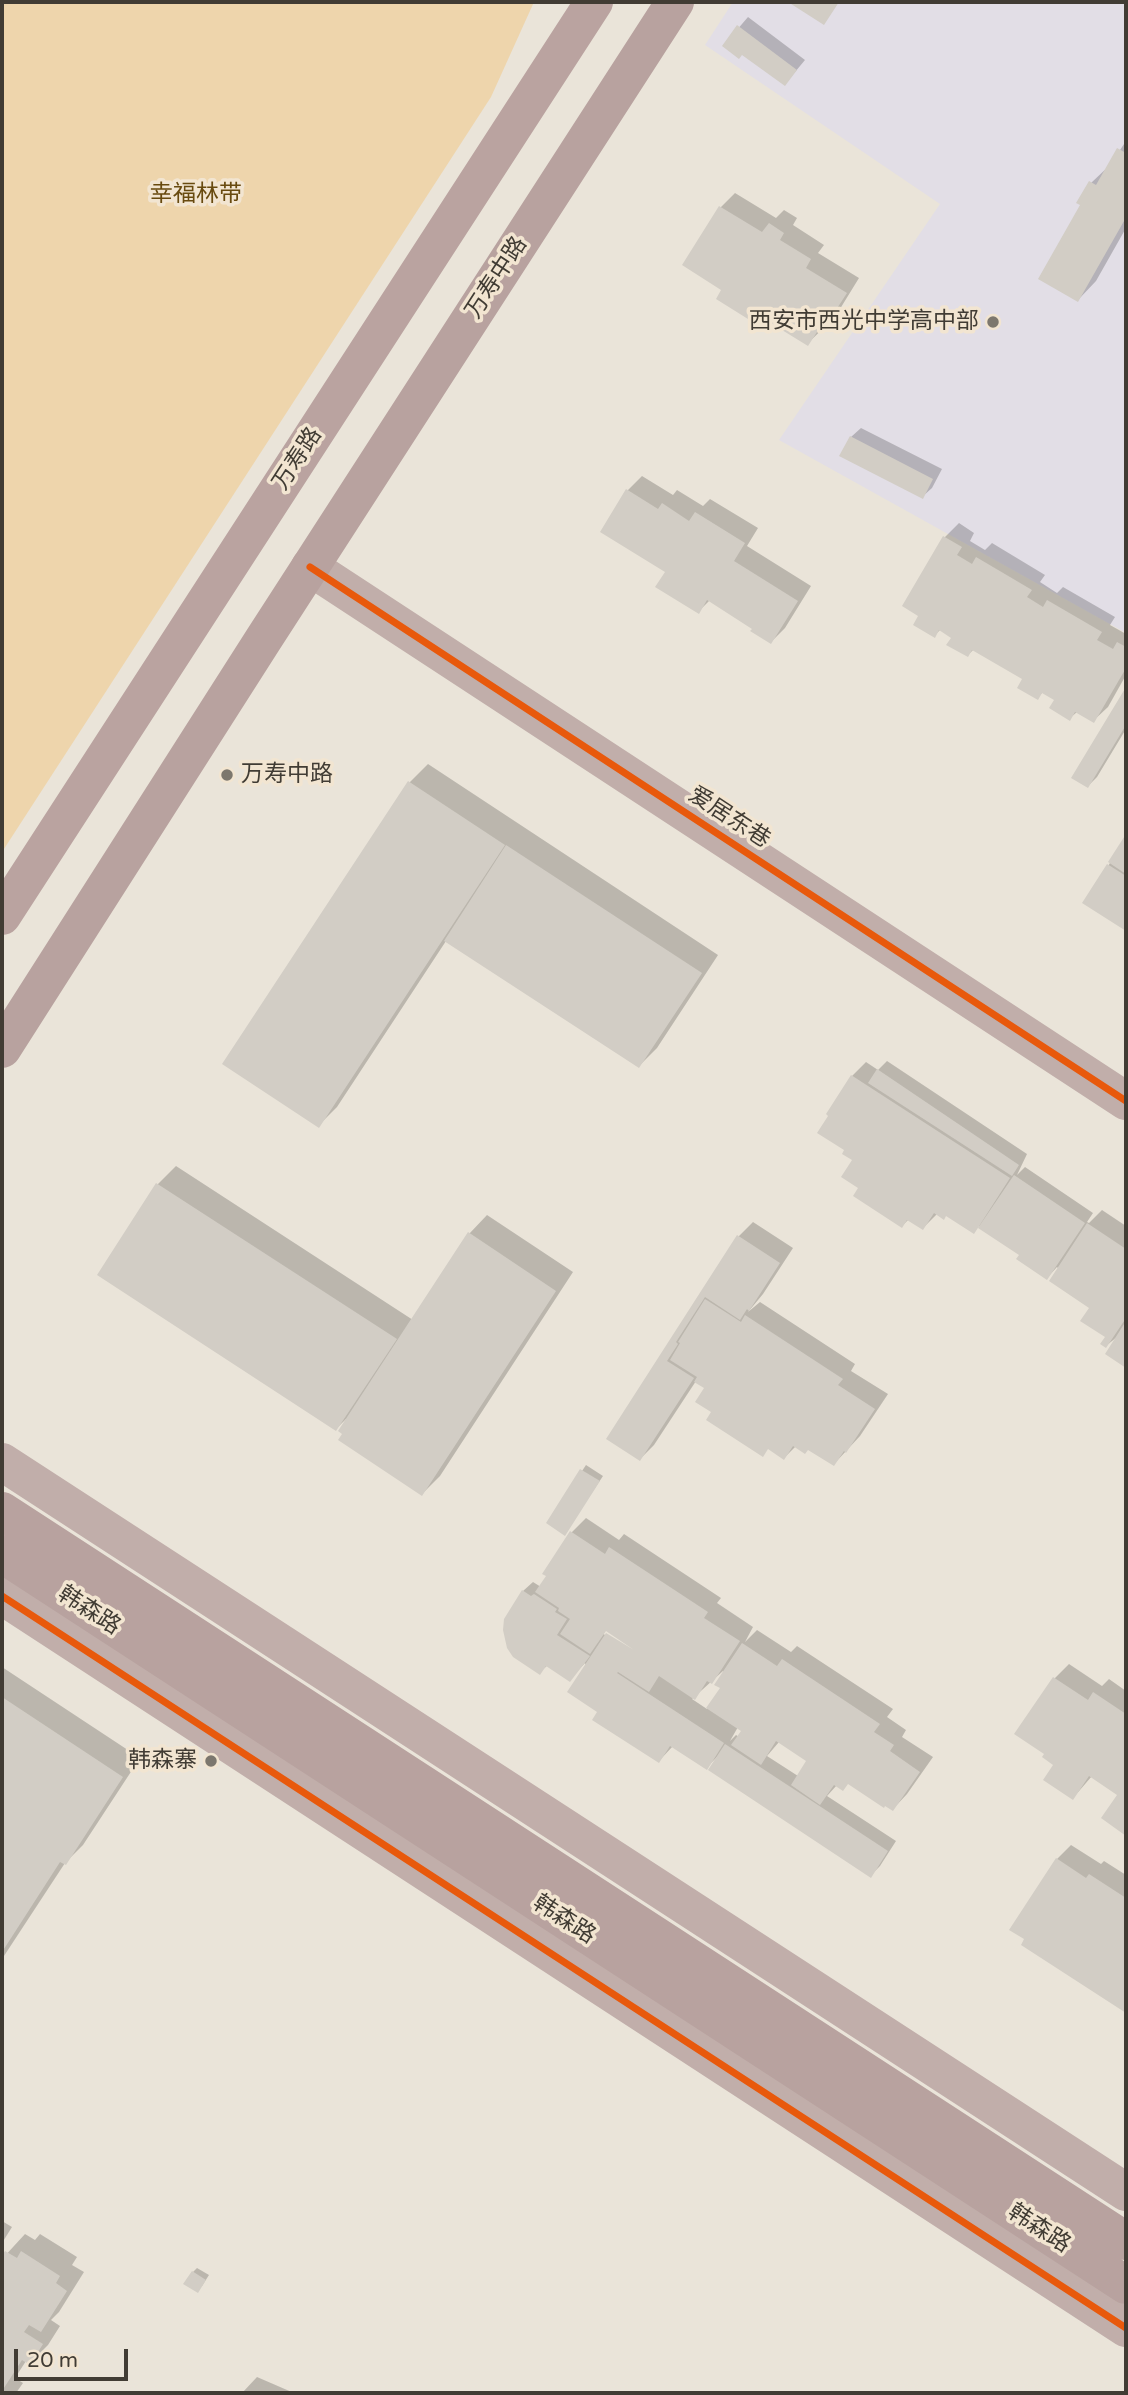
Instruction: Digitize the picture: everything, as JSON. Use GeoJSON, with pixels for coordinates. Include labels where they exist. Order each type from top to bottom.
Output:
{"type":"FeatureCollection","features":[{"type":"Feature","properties":{"kind":"main road","name":"万寿路"},"geometry":{"type":"LineString","coordinates":[[2,916],[594,2]]}},
{"type":"Feature","properties":{"kind":"main road","name":"万寿中路"},"geometry":{"type":"LineString","coordinates":[[2,1049],[675,2]]}},
{"type":"Feature","properties":{"kind":"main road","name":"韩森路"},"geometry":{"type":"LineString","coordinates":[[2,1511],[1126,2241]]}},
{"type":"Feature","properties":{"kind":"main road","name":"韩森路"},"geometry":{"type":"LineString","coordinates":[[2,1554],[1126,2286]]}},
{"type":"Feature","properties":{"kind":"street","name":"爱居东巷"},"geometry":{"type":"LineString","coordinates":[[310,567],[1126,1101]]}},
{"type":"Feature","properties":{"kind":"street"},"geometry":{"type":"LineString","coordinates":[[2,1462],[1126,2192]]}},
{"type":"Feature","properties":{"kind":"street"},"geometry":{"type":"LineString","coordinates":[[2,1596],[1126,2328]]}},
{"type":"Feature","properties":{"kind":"shaded area","name":"西安市西光中学高中部"},"geometry":{"type":"Polygon","coordinates":[[[733,2],[1126,2],[1126,633],[779,440],[940,204],[705,45],[733,2]]]}},
{"type":"Feature","properties":{"kind":"green space","name":"幸福林带"},"geometry":{"type":"Polygon","coordinates":[[[2,2],[534,2],[491,97],[2,852],[2,2]]]}},
{"type":"Feature","properties":{"kind":"building"},"geometry":{"type":"Polygon","coordinates":[[[788,2],[839,2],[824,25],[788,2]]]}},
{"type":"Feature","properties":{"kind":"building"},"geometry":{"type":"Polygon","coordinates":[[[737,25],[797,70],[785,86],[742,55],[739,59],[722,46],[737,25]]]}},
{"type":"Feature","properties":{"kind":"building"},"geometry":{"type":"Polygon","coordinates":[[[1117,148],[1126,153],[1126,223],[1124,221],[1078,302],[1038,279],[1080,205],[1076,203],[1089,181],[1096,185],[1117,148]]]}},
{"type":"Feature","properties":{"kind":"building"},"geometry":{"type":"Polygon","coordinates":[[[719,206],[762,232],[769,223],[784,233],[780,240],[811,259],[806,268],[847,293],[821,333],[817,332],[808,346],[769,322],[764,329],[716,299],[721,290],[682,265],[719,206]]]}},
{"type":"Feature","properties":{"kind":"building"},"geometry":{"type":"Polygon","coordinates":[[[850,436],[933,479],[923,499],[839,456],[850,436]]]}},
{"type":"Feature","properties":{"kind":"building"},"geometry":{"type":"Polygon","coordinates":[[[626,489],[658,509],[662,503],[689,521],[695,512],[745,543],[734,561],[798,601],[771,644],[707,600],[699,614],[655,587],[665,572],[600,532],[626,489]]]}},
{"type":"Feature","properties":{"kind":"building"},"geometry":{"type":"Polygon","coordinates":[[[943,536],[962,547],[957,555],[972,564],[976,557],[1032,590],[1027,597],[1043,607],[1047,600],[1102,632],[1097,640],[1113,649],[1117,642],[1126,647],[1126,668],[1094,723],[1075,712],[1070,721],[1049,708],[1054,700],[1042,693],[1038,700],[1017,688],[1022,679],[972,650],[968,657],[946,645],[951,638],[939,630],[935,638],[913,625],[918,616],[902,606],[943,536]]]}},
{"type":"Feature","properties":{"kind":"building"},"geometry":{"type":"Polygon","coordinates":[[[1126,687],[1126,725],[1088,788],[1071,778],[1126,687]]]}},
{"type":"Feature","properties":{"kind":"building"},"geometry":{"type":"Polygon","coordinates":[[[408,781],[505,845],[319,1128],[222,1064],[408,781]]]}},
{"type":"Feature","properties":{"kind":"building"},"geometry":{"type":"Polygon","coordinates":[[[1126,834],[1126,874],[1108,862],[1126,834]]]}},
{"type":"Feature","properties":{"kind":"building"},"geometry":{"type":"Polygon","coordinates":[[[506,845],[702,973],[639,1068],[444,941],[506,845]]]}},
{"type":"Feature","properties":{"kind":"building"},"geometry":{"type":"Polygon","coordinates":[[[1107,864],[1126,876],[1126,931],[1082,903],[1107,864]]]}},
{"type":"Feature","properties":{"kind":"building"},"geometry":{"type":"Polygon","coordinates":[[[877,1069],[1019,1165],[1012,1176],[868,1083],[877,1069]]]}},
{"type":"Feature","properties":{"kind":"building"},"geometry":{"type":"Polygon","coordinates":[[[851,1075],[1010,1178],[974,1234],[946,1216],[944,1220],[934,1213],[923,1230],[907,1220],[902,1228],[853,1196],[858,1188],[841,1177],[852,1160],[842,1154],[844,1150],[817,1133],[851,1075]]]}},
{"type":"Feature","properties":{"kind":"building"},"geometry":{"type":"Polygon","coordinates":[[[1014,1175],[1085,1223],[1047,1280],[1016,1259],[1019,1255],[978,1228],[1014,1175]]]}},
{"type":"Feature","properties":{"kind":"building"},"geometry":{"type":"Polygon","coordinates":[[[156,1183],[397,1339],[336,1431],[97,1275],[156,1183]]]}},
{"type":"Feature","properties":{"kind":"building"},"geometry":{"type":"Polygon","coordinates":[[[1087,1223],[1126,1249],[1126,1318],[1106,1348],[1100,1344],[1105,1337],[1080,1321],[1089,1308],[1049,1281],[1087,1223]]]}},
{"type":"Feature","properties":{"kind":"building"},"geometry":{"type":"Polygon","coordinates":[[[468,1232],[556,1291],[422,1496],[338,1440],[342,1434],[338,1431],[468,1232]]]}},
{"type":"Feature","properties":{"kind":"building"},"geometry":{"type":"Polygon","coordinates":[[[737,1235],[780,1263],[749,1311],[747,1309],[740,1320],[705,1297],[667,1361],[694,1378],[640,1461],[606,1439],[737,1235]]]}},
{"type":"Feature","properties":{"kind":"building"},"geometry":{"type":"Polygon","coordinates":[[[705,1299],[741,1322],[745,1315],[843,1379],[838,1385],[875,1409],[846,1453],[844,1451],[834,1466],[808,1450],[805,1454],[793,1446],[784,1460],[768,1449],[763,1457],[706,1420],[711,1412],[695,1402],[704,1388],[694,1382],[697,1377],[670,1360],[705,1299]]]}},
{"type":"Feature","properties":{"kind":"building"},"geometry":{"type":"Polygon","coordinates":[[[1126,1321],[1126,1368],[1105,1354],[1126,1321]]]}},
{"type":"Feature","properties":{"kind":"building"},"geometry":{"type":"Polygon","coordinates":[[[580,1469],[600,1481],[565,1536],[546,1523],[580,1469]]]}},
{"type":"Feature","properties":{"kind":"building"},"geometry":{"type":"Polygon","coordinates":[[[570,1531],[605,1554],[609,1547],[708,1612],[704,1618],[740,1641],[712,1684],[707,1681],[695,1700],[659,1676],[649,1692],[617,1673],[724,1743],[707,1770],[670,1746],[659,1763],[592,1720],[597,1712],[567,1692],[606,1633],[634,1650],[606,1631],[590,1654],[560,1634],[570,1619],[535,1592],[546,1576],[542,1574],[570,1531]]]}},
{"type":"Feature","properties":{"kind":"building"},"geometry":{"type":"Polygon","coordinates":[[[522,1590],[531,1596],[534,1594],[557,1609],[555,1612],[567,1619],[557,1635],[590,1656],[570,1682],[546,1666],[540,1675],[513,1657],[507,1648],[503,1630],[504,1619],[522,1590]]]}},
{"type":"Feature","properties":{"kind":"building"},"geometry":{"type":"Polygon","coordinates":[[[742,1643],[777,1666],[782,1659],[880,1724],[874,1732],[894,1745],[890,1751],[920,1772],[893,1811],[848,1784],[843,1791],[834,1785],[820,1805],[791,1785],[806,1761],[776,1741],[761,1765],[731,1745],[741,1731],[706,1708],[720,1688],[714,1685],[742,1643]]]}},
{"type":"Feature","properties":{"kind":"building"},"geometry":{"type":"Polygon","coordinates":[[[1053,1677],[1088,1700],[1093,1692],[1126,1714],[1126,1836],[1101,1818],[1117,1795],[1089,1776],[1073,1800],[1043,1780],[1053,1765],[1042,1757],[1044,1754],[1014,1734],[1053,1677]]]}},
{"type":"Feature","properties":{"kind":"building"},"geometry":{"type":"Polygon","coordinates":[[[2,1697],[123,1777],[66,1865],[60,1862],[2,1952],[2,1697]]]}},
{"type":"Feature","properties":{"kind":"building"},"geometry":{"type":"Polygon","coordinates":[[[725,1744],[888,1851],[871,1878],[708,1770],[725,1744]]]}},
{"type":"Feature","properties":{"kind":"building"},"geometry":{"type":"Polygon","coordinates":[[[1056,1858],[1086,1878],[1089,1874],[1126,1898],[1126,2013],[1021,1945],[1024,1939],[1009,1930],[1056,1858]]]}},
{"type":"Feature","properties":{"kind":"building"},"geometry":{"type":"Polygon","coordinates":[[[5,2251],[17,2258],[21,2251],[60,2276],[56,2283],[67,2291],[41,2332],[29,2325],[24,2332],[43,2344],[30,2365],[22,2360],[2,2391],[2,2256],[5,2251]]]}},
{"type":"Feature","properties":{"kind":"building"},"geometry":{"type":"Polygon","coordinates":[[[192,2271],[206,2280],[198,2293],[183,2284],[192,2271]]]}},
{"type":"Feature","properties":{"kind":"cycle path"},"geometry":{"type":"LineString","coordinates":[[310,567],[1126,1101]]}},
{"type":"Feature","properties":{"kind":"cycle path"},"geometry":{"type":"LineString","coordinates":[[2,1596],[1126,2328]]}},
{"type":"Feature","properties":{"kind":"place","name":"西安市西光中学高中部"},"geometry":{"type":"Point","coordinates":[993,322]}},
{"type":"Feature","properties":{"kind":"place","name":"万寿中路"},"geometry":{"type":"Point","coordinates":[227,775]}},
{"type":"Feature","properties":{"kind":"place","name":"韩森寨"},"geometry":{"type":"Point","coordinates":[211,1761]}}]}
